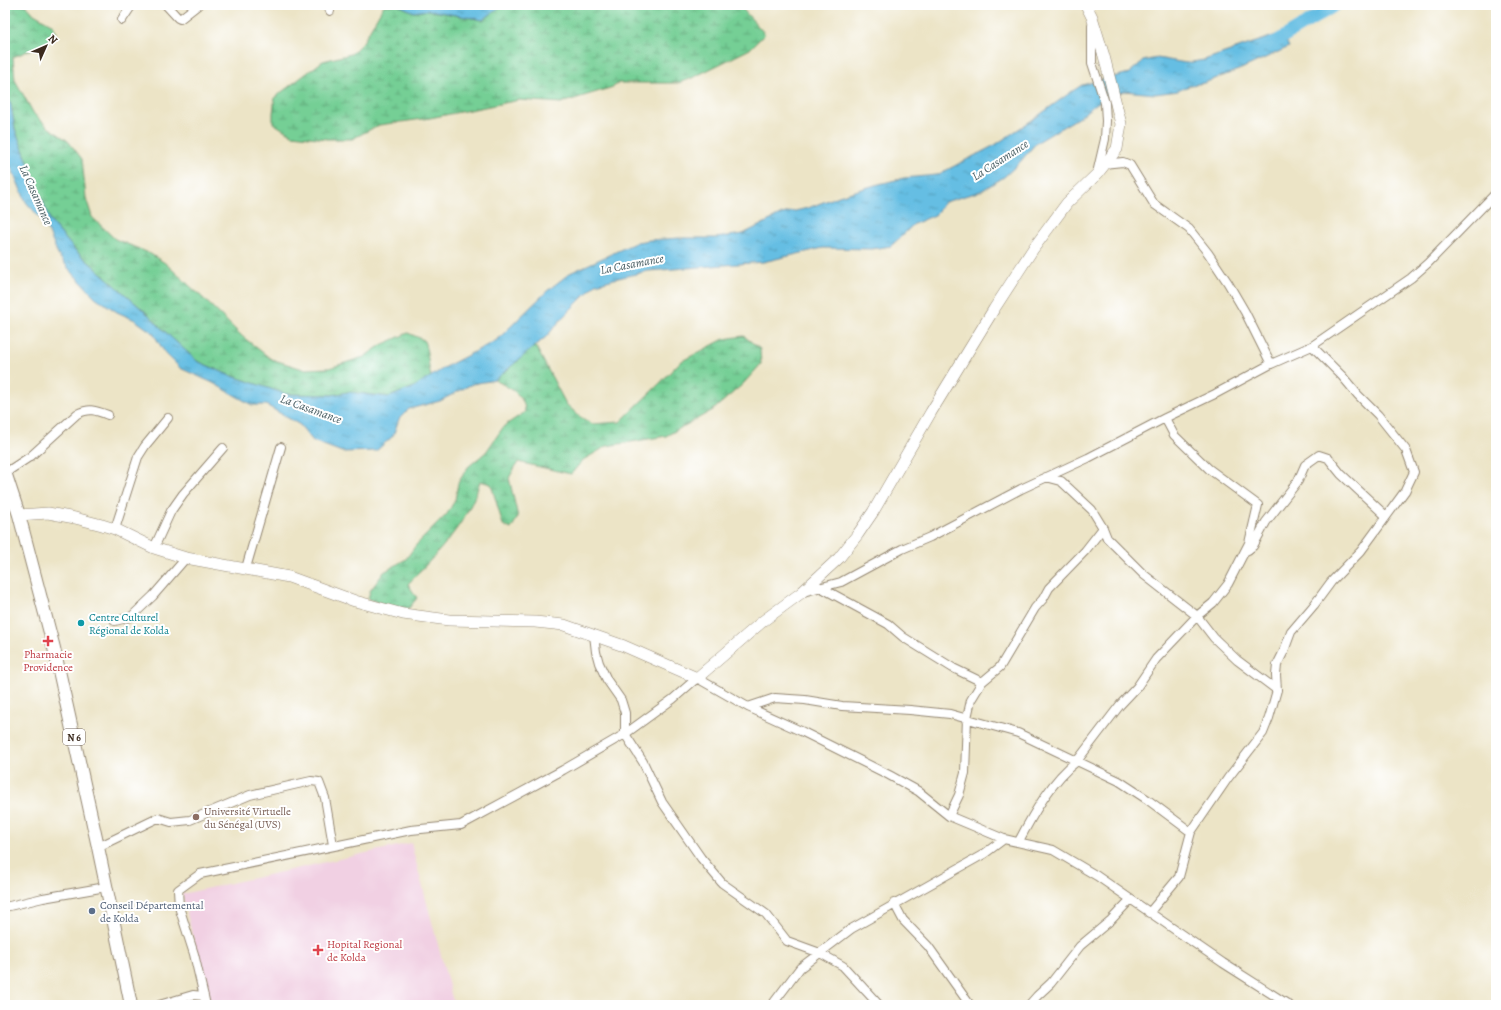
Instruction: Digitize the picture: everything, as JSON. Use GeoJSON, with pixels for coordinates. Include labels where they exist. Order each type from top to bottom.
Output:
{"type":"FeatureCollection","features":[{"type":"Feature","properties":{"kind":"main road","name":"N 6"},"geometry":{"type":"LineString","coordinates":[[5,472],[19,516],[54,648],[131,1005]]}},
{"type":"Feature","properties":{"kind":"street"},"geometry":{"type":"LineString","coordinates":[[122,20],[132,5]]}},
{"type":"Feature","properties":{"kind":"street"},"geometry":{"type":"LineString","coordinates":[[166,5],[180,19],[198,5]]}},
{"type":"Feature","properties":{"kind":"street"},"geometry":{"type":"LineString","coordinates":[[206,1005],[194,954],[179,907],[178,890],[200,874],[240,867],[333,845],[411,830],[461,825],[563,770],[625,734],[673,699],[763,621],[801,593],[838,558],[858,534],[873,512],[931,412],[1033,248],[1067,203],[1117,149],[1120,124],[1118,111],[1106,62],[1092,17],[1086,5]]}},
{"type":"Feature","properties":{"kind":"street"},"geometry":{"type":"LineString","coordinates":[[1092,17],[1092,63],[1105,103],[1106,121],[1105,140],[1100,167]]}},
{"type":"Feature","properties":{"kind":"street"},"geometry":{"type":"LineString","coordinates":[[1100,167],[1123,162],[1130,165],[1154,204],[1189,228],[1208,253],[1246,312],[1271,364]]}},
{"type":"Feature","properties":{"kind":"street"},"geometry":{"type":"LineString","coordinates":[[801,593],[841,582],[902,549],[930,537],[1014,493],[1088,458],[1271,364],[1312,346],[1411,278],[1428,263],[1496,193]]}},
{"type":"Feature","properties":{"kind":"street"},"geometry":{"type":"LineString","coordinates":[[1149,913],[1179,877],[1191,832],[1228,778],[1263,733],[1277,690],[1277,665],[1291,632],[1331,582],[1361,551],[1405,491],[1414,472],[1406,450],[1378,415],[1312,346]]}},
{"type":"Feature","properties":{"kind":"street"},"geometry":{"type":"LineString","coordinates":[[5,472],[31,456],[77,414],[86,410],[96,410],[108,415]]}},
{"type":"Feature","properties":{"kind":"street"},"geometry":{"type":"LineString","coordinates":[[115,529],[138,457],[168,418]]}},
{"type":"Feature","properties":{"kind":"street"},"geometry":{"type":"LineString","coordinates":[[1019,842],[1038,807],[1070,766],[1077,761],[1120,704],[1137,687],[1156,659],[1197,616],[1213,603],[1228,584],[1249,543],[1258,505],[1209,469],[1174,435],[1165,418]]}},
{"type":"Feature","properties":{"kind":"street"},"geometry":{"type":"LineString","coordinates":[[246,568],[280,447]]}},
{"type":"Feature","properties":{"kind":"street"},"geometry":{"type":"LineString","coordinates":[[154,548],[171,511],[183,494],[223,448]]}},
{"type":"Feature","properties":{"kind":"street"},"geometry":{"type":"LineString","coordinates":[[1244,553],[1253,546],[1266,522],[1298,480],[1305,465],[1319,455],[1328,458],[1341,474],[1386,516]]}},
{"type":"Feature","properties":{"kind":"street"},"geometry":{"type":"LineString","coordinates":[[1046,477],[1061,481],[1092,510],[1108,538],[1143,574],[1197,616],[1214,638],[1237,660],[1277,690]]}},
{"type":"Feature","properties":{"kind":"street"},"geometry":{"type":"LineString","coordinates":[[19,516],[48,513],[75,518],[115,529],[154,548],[186,558],[289,577],[355,601],[419,618],[551,623],[564,625],[624,646],[697,678],[748,707],[803,732],[889,775],[918,791],[949,816],[1004,839],[1053,850],[1097,876],[1223,963],[1289,1005]]}},
{"type":"Feature","properties":{"kind":"street"},"geometry":{"type":"LineString","coordinates":[[949,816],[959,794],[965,773],[967,718],[971,700],[982,682],[1000,667],[1035,608],[1043,599],[1049,588],[1085,551],[1103,528]]}},
{"type":"Feature","properties":{"kind":"street"},"geometry":{"type":"LineString","coordinates":[[115,621],[132,617],[153,596],[186,558]]}},
{"type":"Feature","properties":{"kind":"street"},"geometry":{"type":"LineString","coordinates":[[820,588],[888,624],[903,637],[953,668],[982,682]]}},
{"type":"Feature","properties":{"kind":"street"},"geometry":{"type":"LineString","coordinates":[[594,635],[599,663],[607,680],[621,700],[625,713],[625,734],[643,762],[662,802],[701,858],[722,883],[766,914],[787,941],[820,952],[843,966],[879,1005]]}},
{"type":"Feature","properties":{"kind":"street"},"geometry":{"type":"LineString","coordinates":[[748,707],[775,698],[805,700],[842,706],[950,714],[967,718],[1018,733],[1119,781],[1148,800],[1191,832]]}},
{"type":"Feature","properties":{"kind":"street"},"geometry":{"type":"LineString","coordinates":[[98,848],[158,818],[170,822],[190,820],[250,794],[311,781],[320,782],[325,798],[333,845]]}},
{"type":"Feature","properties":{"kind":"street"},"geometry":{"type":"LineString","coordinates":[[772,1005],[800,968],[851,929],[894,903],[984,854],[1004,839]]}},
{"type":"Feature","properties":{"kind":"street"},"geometry":{"type":"LineString","coordinates":[[5,907],[43,898],[106,887]]}},
{"type":"Feature","properties":{"kind":"street"},"geometry":{"type":"LineString","coordinates":[[1029,1005],[1051,983],[1080,946],[1112,920],[1130,900]]}},
{"type":"Feature","properties":{"kind":"street"},"geometry":{"type":"LineString","coordinates":[[894,903],[903,920],[928,946],[970,1005]]}},
{"type":"Feature","properties":{"kind":"street"},"geometry":{"type":"LineString","coordinates":[[159,1005],[193,996],[204,996]]}},
{"type":"Feature","properties":{"kind":"shaded area","name":"Hopital Regional de Kolda"},"geometry":{"type":"Polygon","coordinates":[[[411,843],[454,1005],[210,1005],[182,894],[411,843]]]}},
{"type":"Feature","properties":{"kind":"green space"},"geometry":{"type":"Polygon","coordinates":[[[5,5],[26,5],[34,14],[53,25],[56,34],[45,44],[13,57],[15,80],[34,114],[48,127],[68,141],[82,159],[86,198],[92,217],[115,239],[149,253],[165,263],[243,337],[271,359],[303,369],[329,368],[364,357],[381,345],[408,333],[424,340],[431,377],[414,387],[389,397],[348,392],[332,395],[286,394],[229,375],[197,361],[151,317],[76,251],[51,222],[15,129],[11,105],[5,93],[5,5]]]}},
{"type":"Feature","properties":{"kind":"green space"},"geometry":{"type":"Polygon","coordinates":[[[384,5],[398,5],[414,12],[428,10],[483,20],[503,5],[739,5],[765,34],[750,49],[690,79],[678,83],[619,83],[613,87],[561,103],[519,100],[430,118],[379,125],[352,139],[327,139],[292,135],[273,123],[275,97],[323,61],[351,54],[363,42],[384,5]]]}},
{"type":"Feature","properties":{"kind":"green space"},"geometry":{"type":"Polygon","coordinates":[[[744,336],[760,349],[761,364],[743,384],[713,410],[666,436],[607,446],[583,460],[571,474],[518,462],[509,478],[518,517],[511,529],[503,525],[491,484],[480,481],[468,511],[451,537],[408,584],[417,598],[409,608],[393,608],[368,599],[370,591],[384,572],[406,559],[416,545],[447,514],[455,500],[458,483],[468,467],[486,452],[504,426],[525,412],[519,396],[511,389],[495,380],[535,345],[566,404],[579,416],[592,424],[620,422],[680,362],[724,339],[744,336]]]}},
{"type":"Feature","properties":{"kind":"water"},"geometry":{"type":"Polygon","coordinates":[[[398,5],[503,5],[483,20],[428,10],[414,12],[398,5]]]}},
{"type":"Feature","properties":{"kind":"water"},"geometry":{"type":"Polygon","coordinates":[[[1282,33],[1289,47],[1241,69],[1204,83],[1191,85],[1178,91],[1155,94],[1124,91],[1097,103],[1081,116],[1036,143],[1020,162],[1004,177],[981,191],[945,202],[935,215],[914,224],[891,246],[872,249],[823,248],[763,262],[648,271],[596,284],[563,317],[547,336],[495,380],[472,384],[440,401],[409,409],[399,419],[393,436],[376,451],[342,452],[313,441],[300,425],[266,405],[252,405],[213,383],[180,368],[165,353],[153,333],[135,320],[117,312],[95,297],[69,269],[58,255],[49,233],[41,219],[26,202],[5,153],[5,93],[11,105],[15,129],[51,222],[76,251],[151,317],[197,361],[229,375],[286,394],[332,395],[348,392],[389,397],[414,387],[449,365],[497,340],[547,291],[570,273],[637,242],[680,238],[716,238],[743,234],[782,214],[808,208],[839,196],[875,185],[904,178],[937,175],[995,145],[1082,85],[1129,73],[1143,61],[1157,58],[1186,63],[1204,60],[1282,33]]]}},
{"type":"Feature","properties":{"kind":"waterway","name":"La Casamance"},"geometry":{"type":"LineString","coordinates":[[1270,45],[1336,5]]}},
{"type":"Feature","properties":{"kind":"place","name":"Centre Culturel Régional de Kolda"},"geometry":{"type":"Point","coordinates":[81,623]}},
{"type":"Feature","properties":{"kind":"place","name":"Pharmacie Providence"},"geometry":{"type":"Point","coordinates":[48,641]}},
{"type":"Feature","properties":{"kind":"place","name":"Université Virtuelle du Sénégal (UVS)"},"geometry":{"type":"Point","coordinates":[196,817]}},
{"type":"Feature","properties":{"kind":"place","name":"Conseil Départemental de Kolda"},"geometry":{"type":"Point","coordinates":[92,911]}},
{"type":"Feature","properties":{"kind":"place","name":"Hopital Regional de Kolda"},"geometry":{"type":"Point","coordinates":[318,950]}}]}
